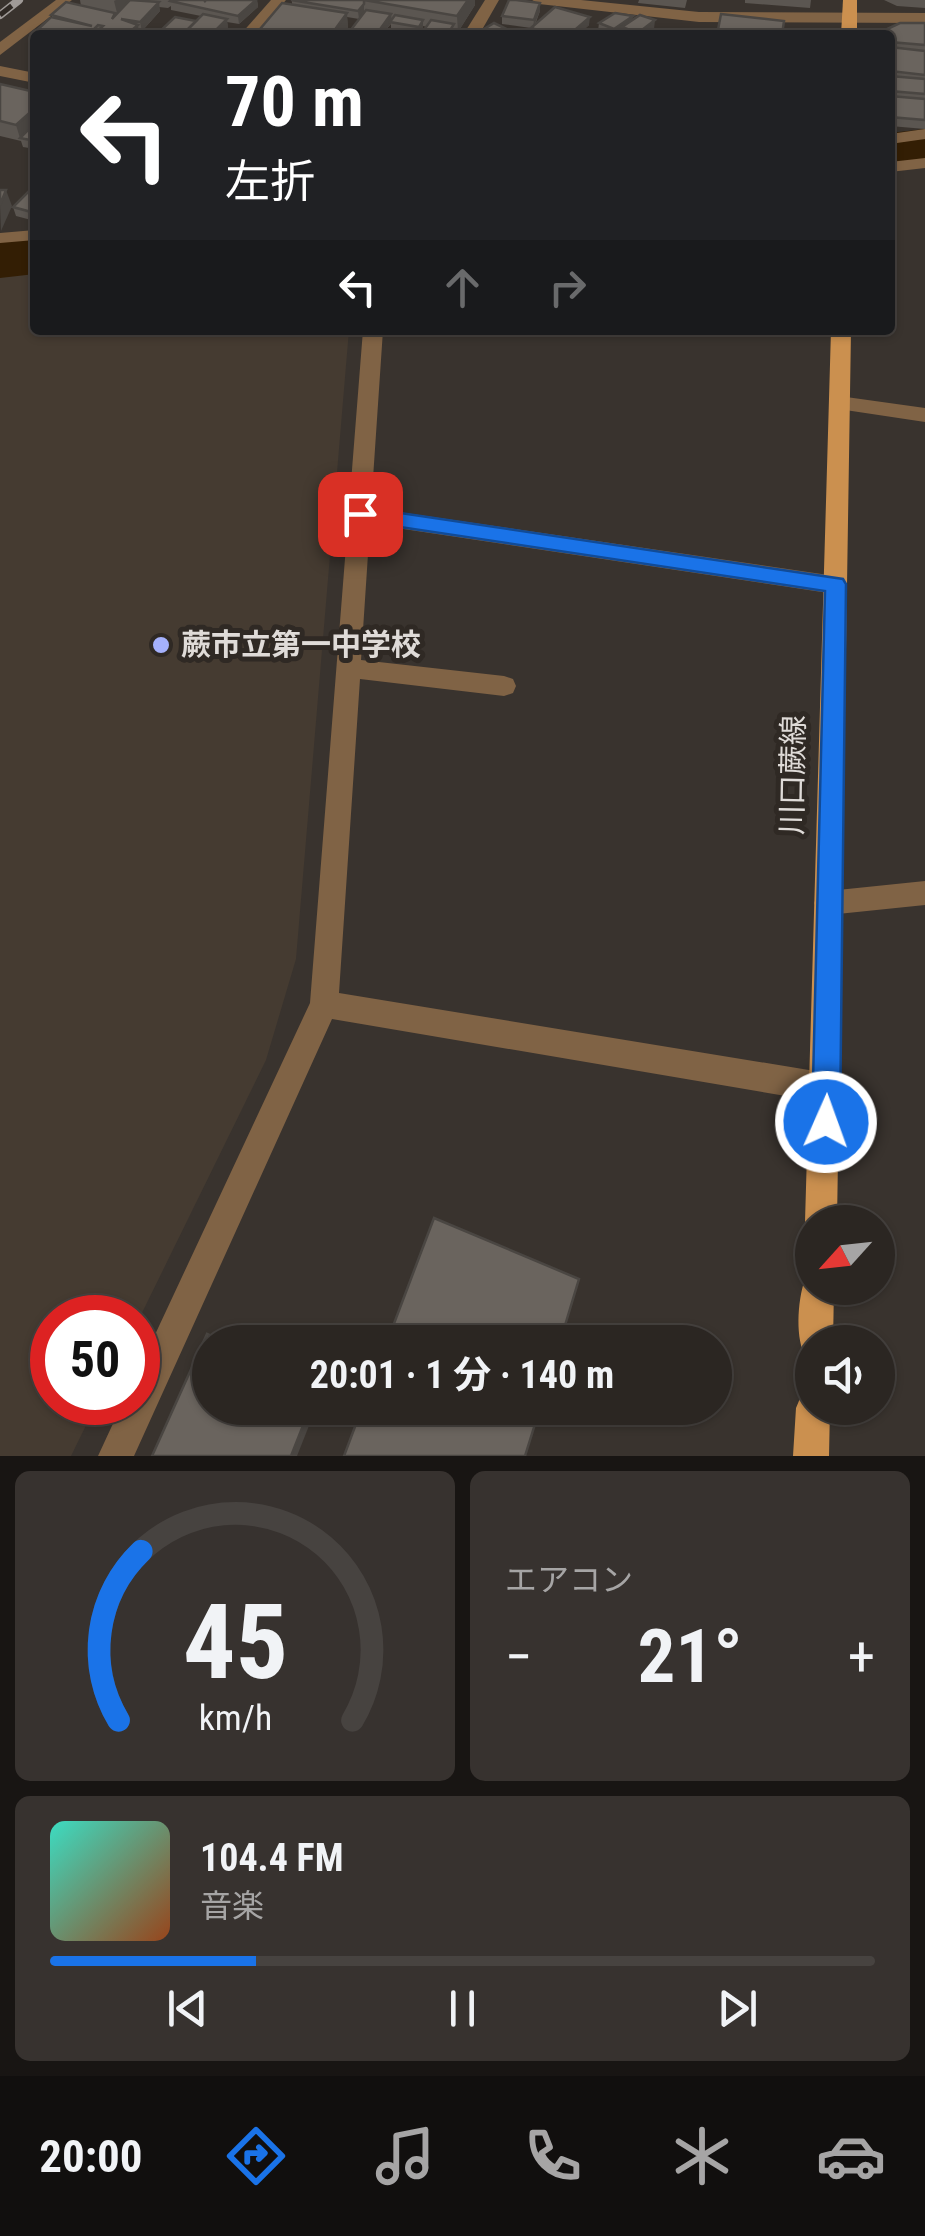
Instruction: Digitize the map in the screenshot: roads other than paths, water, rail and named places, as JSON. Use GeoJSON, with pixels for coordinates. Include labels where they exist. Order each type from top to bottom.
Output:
{"type":"FeatureCollection","features":[{"type":"Feature","properties":{"kind":"main road"},"geometry":{"type":"LineString","coordinates":[[849,27],[850,0]]}},
{"type":"Feature","properties":{"kind":"main road","name":"川口蕨線"},"geometry":{"type":"LineString","coordinates":[[822,1205],[841,335]]}},
{"type":"Feature","properties":{"kind":"main road"},"geometry":{"type":"LineString","coordinates":[[811,1456],[812,1425]]}},
{"type":"Feature","properties":{"kind":"street"},"geometry":{"type":"LineString","coordinates":[[0,50],[65,0]]}},
{"type":"Feature","properties":{"kind":"street"},"geometry":{"type":"LineString","coordinates":[[252,30],[279,0]]}},
{"type":"Feature","properties":{"kind":"street"},"geometry":{"type":"LineString","coordinates":[[474,30],[492,0]]}},
{"type":"Feature","properties":{"kind":"street"},"geometry":{"type":"LineString","coordinates":[[539,0],[699,17],[849,27],[925,18]]}},
{"type":"Feature","properties":{"kind":"street"},"geometry":{"type":"LineString","coordinates":[[0,71],[30,77]]}},
{"type":"Feature","properties":{"kind":"street"},"geometry":{"type":"LineString","coordinates":[[895,137],[925,134]]}},
{"type":"Feature","properties":{"kind":"street"},"geometry":{"type":"LineString","coordinates":[[895,166],[925,163]]}},
{"type":"Feature","properties":{"kind":"street"},"geometry":{"type":"LineString","coordinates":[[0,238],[30,236]]}},
{"type":"Feature","properties":{"kind":"street"},"geometry":{"type":"LineString","coordinates":[[116,1456],[324,1004],[372,335]]}},
{"type":"Feature","properties":{"kind":"street"},"geometry":{"type":"LineString","coordinates":[[839,404],[925,414]]}},
{"type":"Feature","properties":{"kind":"street"},"geometry":{"type":"LineString","coordinates":[[360,514],[836,584]]}},
{"type":"Feature","properties":{"kind":"street"},"geometry":{"type":"LineString","coordinates":[[350,668],[504,686]]}},
{"type":"Feature","properties":{"kind":"street"},"geometry":{"type":"LineString","coordinates":[[828,903],[925,894]]}},
{"type":"Feature","properties":{"kind":"street"},"geometry":{"type":"LineString","coordinates":[[324,1004],[827,1088]]}},
{"type":"Feature","properties":{"kind":"waterway"},"geometry":{"type":"LineString","coordinates":[[895,151],[925,148]]}},
{"type":"Feature","properties":{"kind":"waterway"},"geometry":{"type":"LineString","coordinates":[[0,257],[30,254]]}},
{"type":"Feature","properties":{"kind":"railway"},"geometry":{"type":"LineString","coordinates":[[0,15],[19,0]]}},
{"type":"Feature","properties":{"kind":"place","name":"蕨市立第一中学校"},"geometry":{"type":"Point","coordinates":[161,645]}}]}
